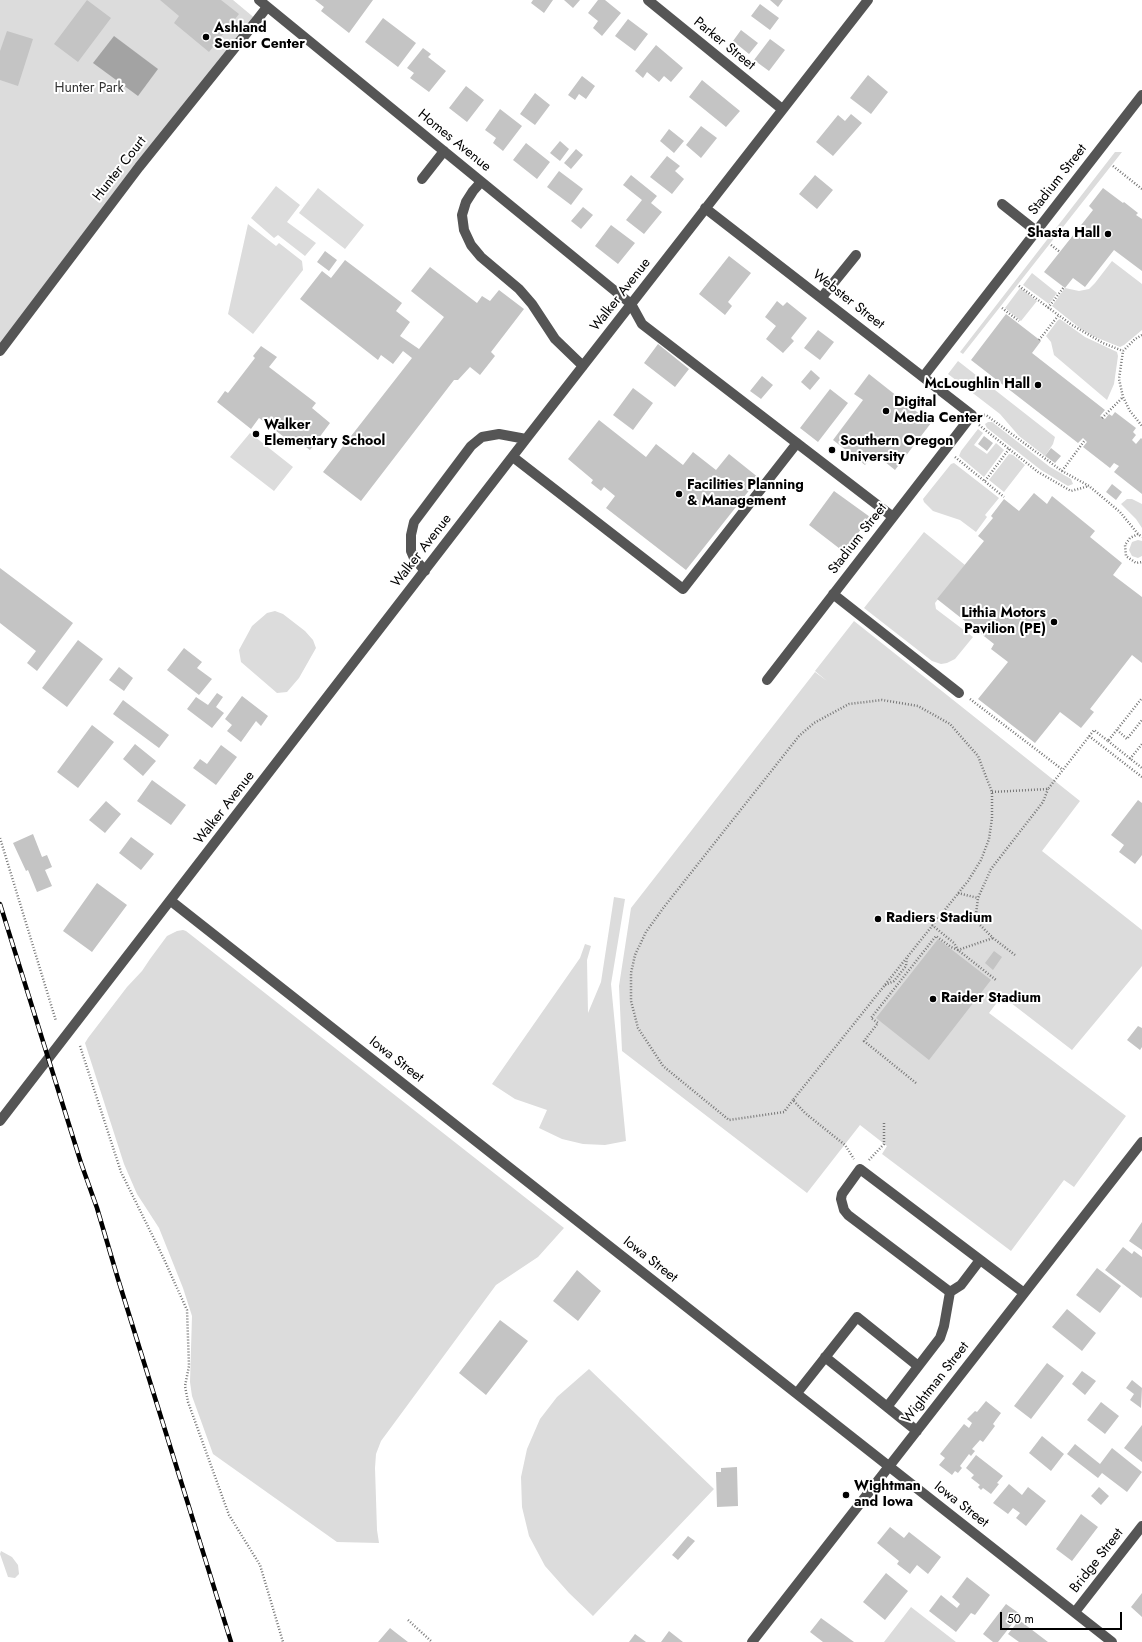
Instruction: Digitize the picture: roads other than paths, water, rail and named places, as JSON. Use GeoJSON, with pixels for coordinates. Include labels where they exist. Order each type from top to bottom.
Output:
{"type":"FeatureCollection","features":[{"type":"Feature","properties":{"kind":"street","name":"Parker Street"},"geometry":{"type":"LineString","coordinates":[[648,0],[782,109]]}},
{"type":"Feature","properties":{"kind":"street","name":"Walker Avenue"},"geometry":{"type":"LineString","coordinates":[[0,1121],[526,439],[868,0]]}},
{"type":"Feature","properties":{"kind":"street","name":"Homes Avenue"},"geometry":{"type":"LineString","coordinates":[[263,3],[631,304]]}},
{"type":"Feature","properties":{"kind":"street","name":"Hunter Court"},"geometry":{"type":"LineString","coordinates":[[0,351],[263,3]]}},
{"type":"Feature","properties":{"kind":"street","name":"Stadium Street"},"geometry":{"type":"LineString","coordinates":[[924,377],[1142,95]]}},
{"type":"Feature","properties":{"kind":"street"},"geometry":{"type":"LineString","coordinates":[[422,179],[444,152]]}},
{"type":"Feature","properties":{"kind":"street"},"geometry":{"type":"LineString","coordinates":[[481,182],[466,202],[462,215],[464,230],[471,245],[481,258],[520,289],[532,304],[555,339],[583,366]]}},
{"type":"Feature","properties":{"kind":"street"},"geometry":{"type":"LineString","coordinates":[[1002,204],[1036,231]]}},
{"type":"Feature","properties":{"kind":"street","name":"Webster Street"},"geometry":{"type":"LineString","coordinates":[[706,208],[972,415]]}},
{"type":"Feature","properties":{"kind":"street"},"geometry":{"type":"LineString","coordinates":[[822,297],[856,256]]}},
{"type":"Feature","properties":{"kind":"street"},"geometry":{"type":"LineString","coordinates":[[631,304],[642,324],[893,517]]}},
{"type":"Feature","properties":{"kind":"street","name":"Stadium Street"},"geometry":{"type":"LineString","coordinates":[[767,680],[972,415]]}},
{"type":"Feature","properties":{"kind":"street"},"geometry":{"type":"LineString","coordinates":[[425,571],[414,558],[411,551],[411,535],[414,522],[471,446],[482,437],[499,434],[526,439]]}},
{"type":"Feature","properties":{"kind":"street"},"geometry":{"type":"LineString","coordinates":[[513,457],[683,589],[797,443]]}},
{"type":"Feature","properties":{"kind":"street"},"geometry":{"type":"LineString","coordinates":[[833,594],[959,693]]}},
{"type":"Feature","properties":{"kind":"street","name":"Iowa Street"},"geometry":{"type":"LineString","coordinates":[[171,901],[1112,1642]]}},
{"type":"Feature","properties":{"kind":"street","name":"Wightman Street"},"geometry":{"type":"LineString","coordinates":[[752,1642],[1142,1142]]}},
{"type":"Feature","properties":{"kind":"street"},"geometry":{"type":"LineString","coordinates":[[950,1292],[844,1210],[841,1199],[842,1194],[860,1169],[1024,1293]]}},
{"type":"Feature","properties":{"kind":"street"},"geometry":{"type":"LineString","coordinates":[[887,1407],[940,1338],[944,1326],[950,1292],[960,1285],[980,1260]]}},
{"type":"Feature","properties":{"kind":"street"},"geometry":{"type":"LineString","coordinates":[[797,1393],[857,1317],[918,1366]]}},
{"type":"Feature","properties":{"kind":"street"},"geometry":{"type":"LineString","coordinates":[[825,1357],[917,1431]]}},
{"type":"Feature","properties":{"kind":"street","name":"Bridge Street"},"geometry":{"type":"LineString","coordinates":[[1075,1612],[1142,1526]]}},
{"type":"Feature","properties":{"kind":"railway"},"geometry":{"type":"LineString","coordinates":[[0,904],[81,1163],[97,1208],[231,1642]]}},
{"type":"Feature","properties":{"kind":"place","name":"Ashland Senior Center"},"geometry":{"type":"Point","coordinates":[206,37]}},
{"type":"Feature","properties":{"kind":"place","name":"Shasta Hall"},"geometry":{"type":"Point","coordinates":[1108,234]}},
{"type":"Feature","properties":{"kind":"place","name":"McLoughlin Hall"},"geometry":{"type":"Point","coordinates":[1038,385]}},
{"type":"Feature","properties":{"kind":"place","name":"Digital Media Center"},"geometry":{"type":"Point","coordinates":[886,411]}},
{"type":"Feature","properties":{"kind":"place","name":"Walker Elementary School"},"geometry":{"type":"Point","coordinates":[256,434]}},
{"type":"Feature","properties":{"kind":"place","name":"Southern Oregon University"},"geometry":{"type":"Point","coordinates":[832,450]}},
{"type":"Feature","properties":{"kind":"place","name":"Facilities Planning & Management"},"geometry":{"type":"Point","coordinates":[679,494]}},
{"type":"Feature","properties":{"kind":"place","name":"Lithia Motors Pavilion (PE)"},"geometry":{"type":"Point","coordinates":[1054,622]}},
{"type":"Feature","properties":{"kind":"place","name":"Radiers Stadium"},"geometry":{"type":"Point","coordinates":[878,919]}},
{"type":"Feature","properties":{"kind":"place","name":"Raider Stadium"},"geometry":{"type":"Point","coordinates":[933,999]}},
{"type":"Feature","properties":{"kind":"place","name":"Wightman and Iowa"},"geometry":{"type":"Point","coordinates":[846,1495]}},
{"type":"Feature","properties":{"kind":"park label","name":"Hunter Park"},"geometry":{"type":"Point","coordinates":[89,89]}}]}
